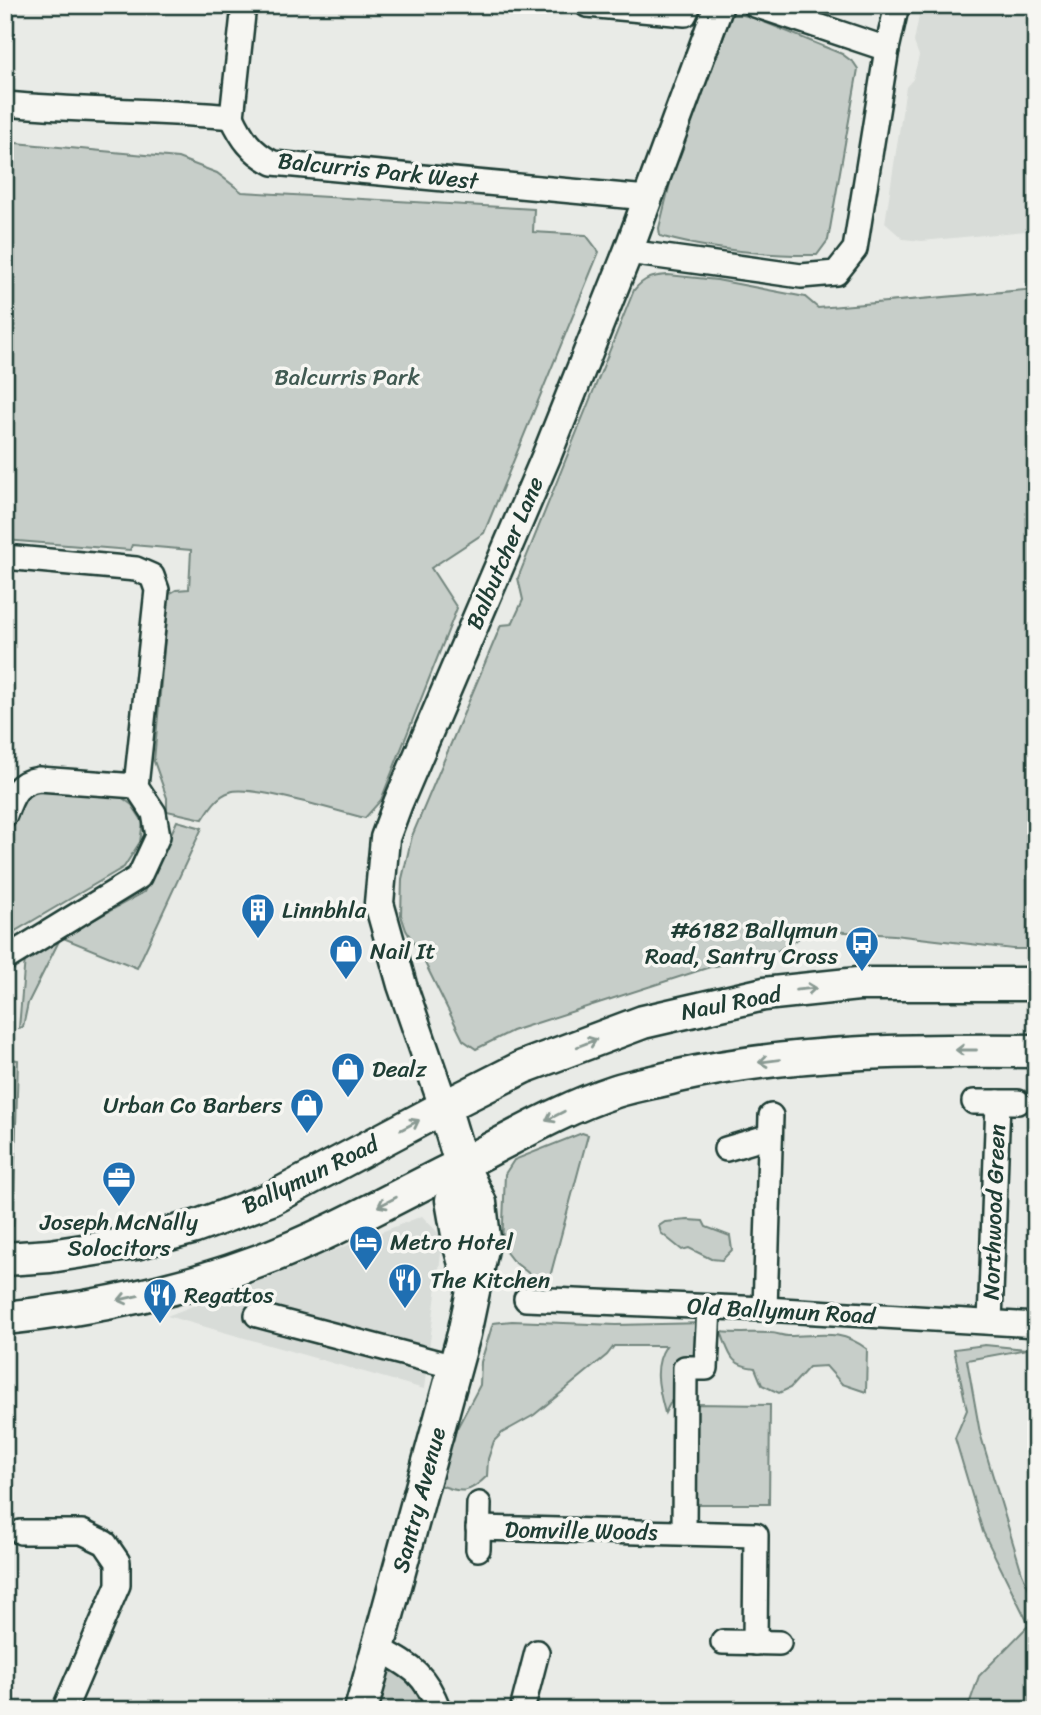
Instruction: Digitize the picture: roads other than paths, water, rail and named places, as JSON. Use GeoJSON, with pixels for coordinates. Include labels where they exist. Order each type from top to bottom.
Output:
{"type":"FeatureCollection","features":[{"type":"Feature","properties":{"kind":"main road","name":"Naul Road"},"geometry":{"type":"LineString","coordinates":[[444,1107],[523,1068],[643,1021],[764,994],[858,984],[1036,984]]}},
{"type":"Feature","properties":{"kind":"main road"},"geometry":{"type":"LineString","coordinates":[[5,1318],[66,1312],[160,1291],[259,1261],[353,1219],[575,1106],[618,1090],[727,1066],[825,1054],[922,1050],[1036,1051]]}},
{"type":"Feature","properties":{"kind":"main road"},"geometry":{"type":"LineString","coordinates":[[444,1107],[461,1164]]}},
{"type":"Feature","properties":{"kind":"main road","name":"Ballymun Road"},"geometry":{"type":"LineString","coordinates":[[5,1259],[50,1256],[135,1243],[195,1227],[271,1199],[444,1107]]}},
{"type":"Feature","properties":{"kind":"main road","name":"Santry Avenue"},"geometry":{"type":"LineString","coordinates":[[361,1710],[464,1334],[472,1289],[460,1246],[452,1200],[461,1164]]}},
{"type":"Feature","properties":{"kind":"street"},"geometry":{"type":"LineString","coordinates":[[5,104],[232,117],[244,5]]}},
{"type":"Feature","properties":{"kind":"street"},"geometry":{"type":"LineString","coordinates":[[587,5],[685,13],[689,5]]}},
{"type":"Feature","properties":{"kind":"street","name":"Balbutcher Lane"},"geometry":{"type":"LineString","coordinates":[[444,1107],[402,985],[379,903],[385,838],[546,457],[628,252],[719,5]]}},
{"type":"Feature","properties":{"kind":"street"},"geometry":{"type":"LineString","coordinates":[[755,5],[887,49]]}},
{"type":"Feature","properties":{"kind":"street"},"geometry":{"type":"LineString","coordinates":[[628,252],[801,276],[836,272],[855,249],[887,49],[897,5]]}},
{"type":"Feature","properties":{"kind":"street","name":"Balcurris Park West"},"geometry":{"type":"LineString","coordinates":[[232,117],[242,138],[257,154],[273,163],[647,198]]}},
{"type":"Feature","properties":{"kind":"street"},"geometry":{"type":"LineString","coordinates":[[5,557],[136,569],[152,576],[157,590],[136,786],[154,813],[158,836],[139,877],[5,959]]}},
{"type":"Feature","properties":{"kind":"street"},"geometry":{"type":"LineString","coordinates":[[5,815],[15,792],[25,781],[39,779],[136,786]]}},
{"type":"Feature","properties":{"kind":"street","name":"Northwood Green"},"geometry":{"type":"LineString","coordinates":[[974,1102],[1008,1102],[990,1322]]}},
{"type":"Feature","properties":{"kind":"street"},"geometry":{"type":"LineString","coordinates":[[726,1149],[771,1126],[765,1309]]}},
{"type":"Feature","properties":{"kind":"street","name":"Old Ballymun Road"},"geometry":{"type":"LineString","coordinates":[[526,1299],[765,1309],[1036,1325]]}},
{"type":"Feature","properties":{"kind":"street","name":"Domville Woods"},"geometry":{"type":"LineString","coordinates":[[684,1533],[685,1368],[706,1368],[709,1307]]}},
{"type":"Feature","properties":{"kind":"street"},"geometry":{"type":"LineString","coordinates":[[257,1315],[455,1367]]}},
{"type":"Feature","properties":{"kind":"street","name":"Domville Woods"},"geometry":{"type":"LineString","coordinates":[[479,1504],[478,1538],[684,1533],[756,1535],[755,1643]]}},
{"type":"Feature","properties":{"kind":"street"},"geometry":{"type":"LineString","coordinates":[[21,1531],[82,1532],[104,1544],[118,1562],[118,1585],[64,1710]]}},
{"type":"Feature","properties":{"kind":"street"},"geometry":{"type":"LineString","coordinates":[[723,1642],[779,1643]]}},
{"type":"Feature","properties":{"kind":"street"},"geometry":{"type":"LineString","coordinates":[[378,1648],[413,1668],[430,1686],[439,1710]]}},
{"type":"Feature","properties":{"kind":"street"},"geometry":{"type":"LineString","coordinates":[[522,1710],[537,1653]]}},
{"type":"Feature","properties":{"kind":"place","name":"Linnbhla"},"geometry":{"type":"Point","coordinates":[258,940]}},
{"type":"Feature","properties":{"kind":"place","name":"#6182 Ballymun Road, Santry Cross"},"geometry":{"type":"Point","coordinates":[862,973]}},
{"type":"Feature","properties":{"kind":"place","name":"Nail It"},"geometry":{"type":"Point","coordinates":[346,981]}},
{"type":"Feature","properties":{"kind":"place","name":"Dealz"},"geometry":{"type":"Point","coordinates":[348,1099]}},
{"type":"Feature","properties":{"kind":"place","name":"Urban Co Barbers"},"geometry":{"type":"Point","coordinates":[307,1135]}},
{"type":"Feature","properties":{"kind":"place","name":"Joseph McNally Solocitors"},"geometry":{"type":"Point","coordinates":[119,1208]}},
{"type":"Feature","properties":{"kind":"place","name":"Metro Hotel"},"geometry":{"type":"Point","coordinates":[366,1272]}},
{"type":"Feature","properties":{"kind":"place","name":"The Kitchen"},"geometry":{"type":"Point","coordinates":[405,1310]}},
{"type":"Feature","properties":{"kind":"place","name":"Regattos"},"geometry":{"type":"Point","coordinates":[160,1325]}},
{"type":"Feature","properties":{"kind":"park label","name":"Balcurris Park"},"geometry":{"type":"Point","coordinates":[347,377]}}]}
